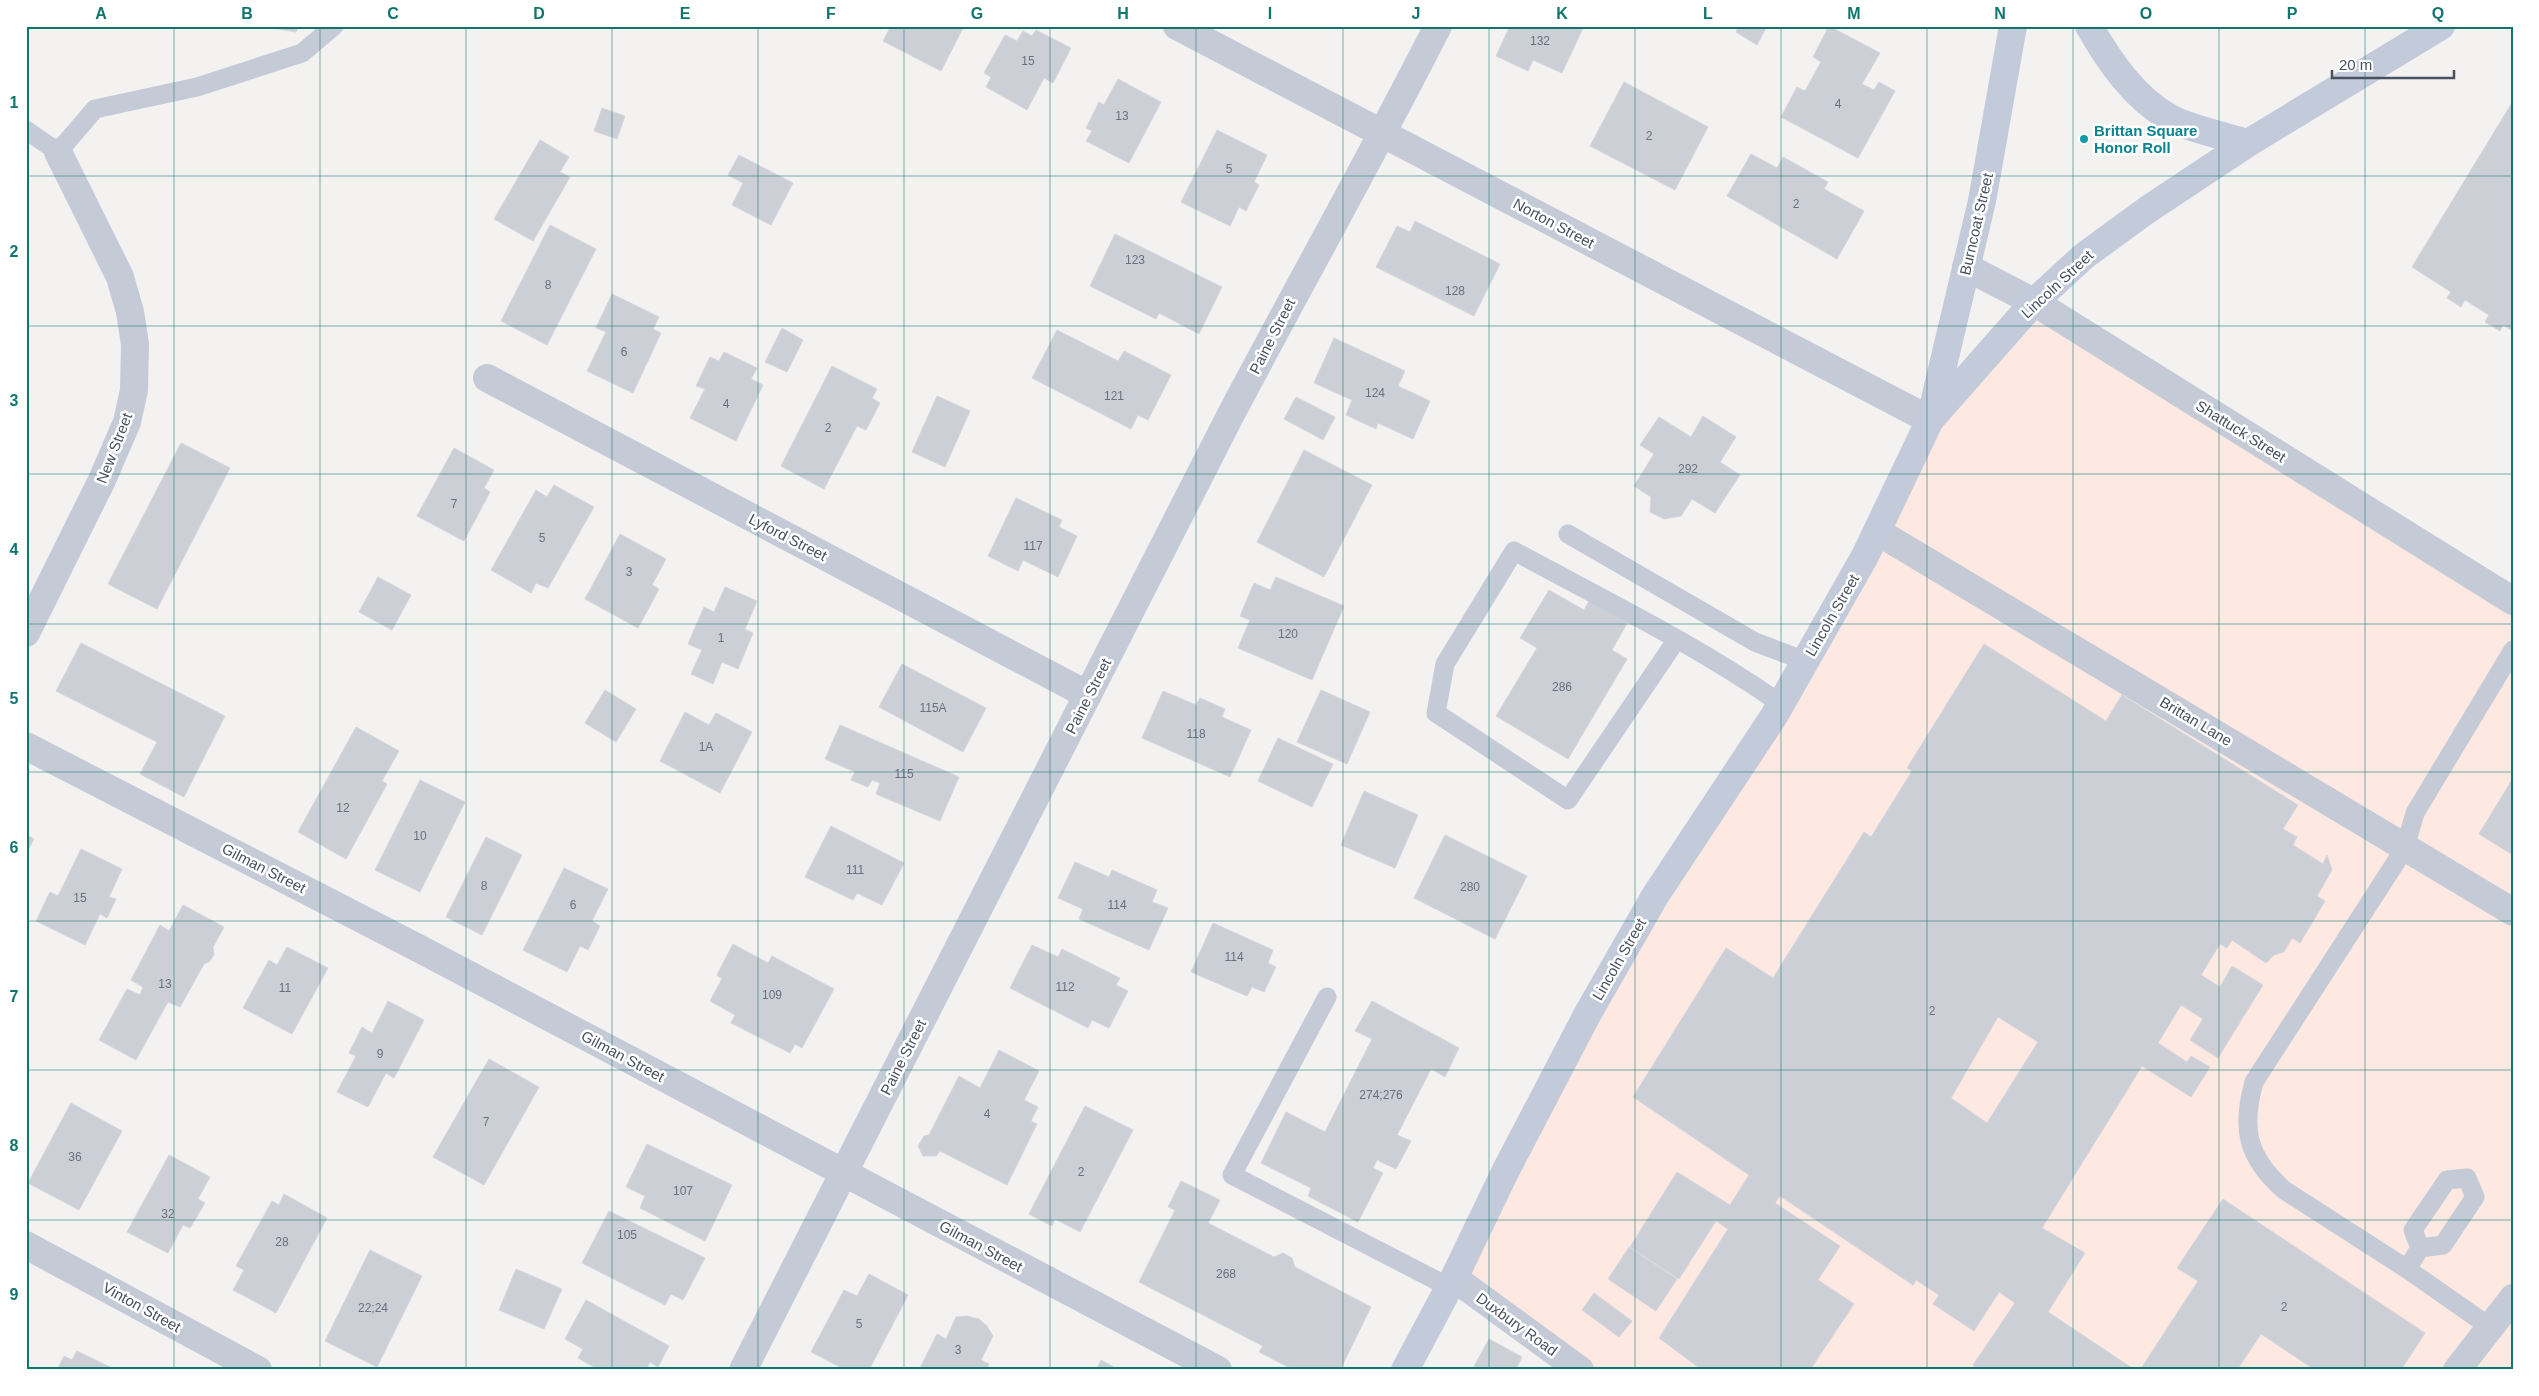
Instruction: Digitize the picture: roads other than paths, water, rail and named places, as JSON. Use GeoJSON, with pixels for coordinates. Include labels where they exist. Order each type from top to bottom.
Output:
{"type":"FeatureCollection","features":[{"type":"Feature","properties":{"kind":"main road","name":"Burncoat Street"},"geometry":{"type":"LineString","coordinates":[[1930,420],[1982,201],[2013,26]]}},
{"type":"Feature","properties":{"kind":"main road"},"geometry":{"type":"LineString","coordinates":[[2089,26],[2103,50],[2140,97],[2171,118],[2248,143]]}},
{"type":"Feature","properties":{"kind":"main road","name":"Lincoln Street"},"geometry":{"type":"LineString","coordinates":[[1405,1370],[1452,1283],[1505,1172],[1587,1015],[1655,896],[1781,704],[1806,661],[1878,532],[1930,420],[2034,302],[2084,256],[2147,210],[2248,143],[2441,26]]}},
{"type":"Feature","properties":{"kind":"street","name":"Norton Street"},"geometry":{"type":"LineString","coordinates":[[1177,26],[1930,420]]}},
{"type":"Feature","properties":{"kind":"street","name":"Paine Street"},"geometry":{"type":"LineString","coordinates":[[743,1370],[1293,294],[1384,133],[1438,26]]}},
{"type":"Feature","properties":{"kind":"street","name":"New Street"},"geometry":{"type":"LineString","coordinates":[[26,633],[102,480],[127,422],[134,390],[135,344],[130,312],[120,277],[58,152]]}},
{"type":"Feature","properties":{"kind":"street","name":"Shattuck Street"},"geometry":{"type":"LineString","coordinates":[[1966,267],[2034,302],[2513,601]]}},
{"type":"Feature","properties":{"kind":"street","name":"Lyford Street"},"geometry":{"type":"LineString","coordinates":[[487,378],[1088,696]]}},
{"type":"Feature","properties":{"kind":"street","name":"Brittan Lane"},"geometry":{"type":"LineString","coordinates":[[1878,532],[2513,912]]}},
{"type":"Feature","properties":{"kind":"street","name":"Gilman Street"},"geometry":{"type":"LineString","coordinates":[[26,746],[418,948],[1218,1370]]}},
{"type":"Feature","properties":{"kind":"street","name":"Vinton Street"},"geometry":{"type":"LineString","coordinates":[[26,1244],[258,1370]]}},
{"type":"Feature","properties":{"kind":"street","name":"Duxbury Road"},"geometry":{"type":"LineString","coordinates":[[1452,1283],[1580,1370]]}},
{"type":"Feature","properties":{"kind":"street"},"geometry":{"type":"LineString","coordinates":[[2457,1370],[2513,1298]]}},
{"type":"Feature","properties":{"kind":"lane"},"geometry":{"type":"LineString","coordinates":[[58,152],[95,109],[197,87],[302,53],[334,26]]}},
{"type":"Feature","properties":{"kind":"lane","name":"New Street"},"geometry":{"type":"LineString","coordinates":[[26,130],[58,152]]}},
{"type":"Feature","properties":{"kind":"lane"},"geometry":{"type":"LineString","coordinates":[[1568,534],[1755,642],[1806,661]]}},
{"type":"Feature","properties":{"kind":"lane"},"geometry":{"type":"LineString","coordinates":[[1677,639],[1568,800],[1436,713],[1445,664],[1514,551],[1677,639],[1736,672],[1781,704]]}},
{"type":"Feature","properties":{"kind":"lane"},"geometry":{"type":"LineString","coordinates":[[2490,1327],[2406,1269],[2284,1190],[2266,1174],[2253,1154],[2247,1106],[2254,1082],[2405,848],[2415,813],[2513,650]]}},
{"type":"Feature","properties":{"kind":"lane"},"geometry":{"type":"LineString","coordinates":[[1327,998],[1232,1175],[1452,1283]]}},
{"type":"Feature","properties":{"kind":"lane"},"geometry":{"type":"LineString","coordinates":[[2406,1269],[2420,1248]]}},
{"type":"Feature","properties":{"kind":"place","name":"Brittan Square Honor Roll"},"geometry":{"type":"Point","coordinates":[2084,139]}}]}
